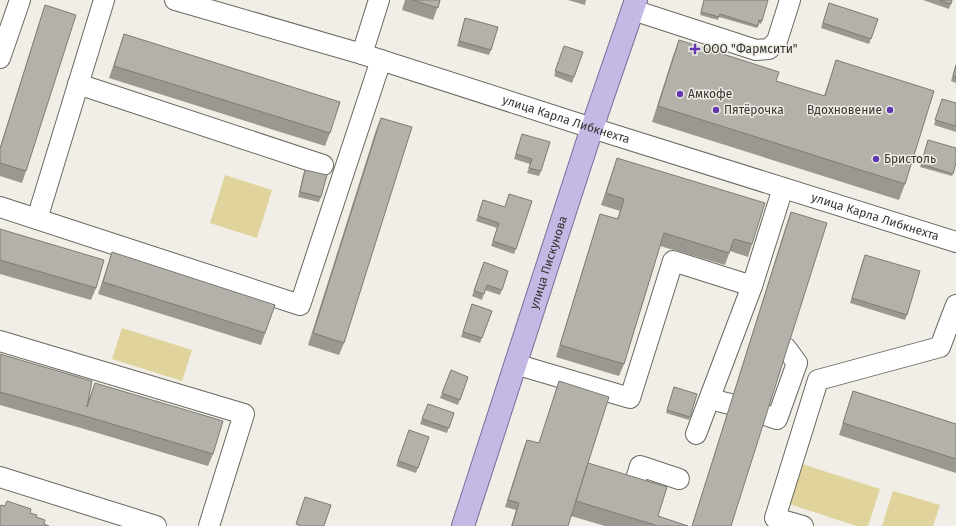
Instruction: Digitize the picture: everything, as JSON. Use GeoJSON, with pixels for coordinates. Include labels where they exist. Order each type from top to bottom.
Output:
{"type":"FeatureCollection","features":[{"type":"Feature","properties":{"kind":"main road","name":"улица Пискунова"},"geometry":{"type":"LineString","coordinates":[[463,526],[592,128],[635,5]]}},
{"type":"Feature","properties":{"kind":"street"},"geometry":{"type":"LineString","coordinates":[[0,58],[20,0]]}},
{"type":"Feature","properties":{"kind":"street"},"geometry":{"type":"LineString","coordinates":[[37,219],[104,0]]}},
{"type":"Feature","properties":{"kind":"street","name":"улица Карла Либкнехта"},"geometry":{"type":"LineString","coordinates":[[175,0],[362,54],[956,242]]}},
{"type":"Feature","properties":{"kind":"street"},"geometry":{"type":"LineString","coordinates":[[362,54],[379,0]]}},
{"type":"Feature","properties":{"kind":"street"},"geometry":{"type":"LineString","coordinates":[[635,5],[756,50],[769,49],[777,41],[790,0]]}},
{"type":"Feature","properties":{"kind":"street"},"geometry":{"type":"LineString","coordinates":[[0,207],[300,305],[381,60]]}},
{"type":"Feature","properties":{"kind":"street"},"geometry":{"type":"LineString","coordinates":[[78,84],[324,165]]}},
{"type":"Feature","properties":{"kind":"street"},"geometry":{"type":"LineString","coordinates":[[696,434],[710,399],[743,334],[752,286],[783,188]]}},
{"type":"Feature","properties":{"kind":"street"},"geometry":{"type":"LineString","coordinates":[[515,364],[630,398],[673,261],[752,286]]}},
{"type":"Feature","properties":{"kind":"street"},"geometry":{"type":"LineString","coordinates":[[803,526],[775,518],[818,380],[948,350],[956,305]]}},
{"type":"Feature","properties":{"kind":"street"},"geometry":{"type":"LineString","coordinates":[[0,341],[244,414],[209,526]]}},
{"type":"Feature","properties":{"kind":"street"},"geometry":{"type":"LineString","coordinates":[[765,415],[777,419],[797,363],[786,348]]}},
{"type":"Feature","properties":{"kind":"street"},"geometry":{"type":"LineString","coordinates":[[710,399],[730,404]]}},
{"type":"Feature","properties":{"kind":"street"},"geometry":{"type":"LineString","coordinates":[[632,492],[640,466],[679,479]]}},
{"type":"Feature","properties":{"kind":"street"},"geometry":{"type":"LineString","coordinates":[[0,477],[156,526]]}},
{"type":"Feature","properties":{"kind":"shaded area"},"geometry":{"type":"Polygon","coordinates":[[[225,175],[272,190],[257,238],[210,223],[225,175]]]}},
{"type":"Feature","properties":{"kind":"shaded area"},"geometry":{"type":"Polygon","coordinates":[[[122,328],[192,350],[182,381],[112,359],[122,328]]]}},
{"type":"Feature","properties":{"kind":"shaded area"},"geometry":{"type":"Polygon","coordinates":[[[802,464],[880,489],[868,526],[857,526],[789,504],[802,464]]]}},
{"type":"Feature","properties":{"kind":"shaded area"},"geometry":{"type":"Polygon","coordinates":[[[893,491],[940,505],[933,526],[882,526],[893,491]]]}},
{"type":"Feature","properties":{"kind":"building"},"geometry":{"type":"Polygon","coordinates":[[[412,0],[440,0],[438,8],[412,0]]]}},
{"type":"Feature","properties":{"kind":"building"},"geometry":{"type":"Polygon","coordinates":[[[704,0],[768,0],[762,21],[759,20],[758,26],[720,14],[719,17],[701,12],[704,0]]]}},
{"type":"Feature","properties":{"kind":"building"},"geometry":{"type":"Polygon","coordinates":[[[940,0],[952,0],[951,4],[940,0]]]}},
{"type":"Feature","properties":{"kind":"building"},"geometry":{"type":"Polygon","coordinates":[[[829,3],[878,19],[871,39],[823,23],[829,3]]]}},
{"type":"Feature","properties":{"kind":"building"},"geometry":{"type":"Polygon","coordinates":[[[45,5],[76,15],[26,171],[0,163],[0,149],[45,5]]]}},
{"type":"Feature","properties":{"kind":"building"},"geometry":{"type":"Polygon","coordinates":[[[465,18],[498,27],[491,50],[459,41],[465,18]]]}},
{"type":"Feature","properties":{"kind":"building"},"geometry":{"type":"Polygon","coordinates":[[[124,34],[340,102],[330,133],[114,66],[124,34]]]}},
{"type":"Feature","properties":{"kind":"building"},"geometry":{"type":"Polygon","coordinates":[[[679,40],[779,72],[776,81],[825,96],[836,60],[934,91],[905,184],[658,106],[679,40]]]}},
{"type":"Feature","properties":{"kind":"building"},"geometry":{"type":"Polygon","coordinates":[[[564,46],[583,52],[574,77],[555,71],[564,46]]]}},
{"type":"Feature","properties":{"kind":"building"},"geometry":{"type":"Polygon","coordinates":[[[956,65],[956,77],[953,76],[956,65]]]}},
{"type":"Feature","properties":{"kind":"building"},"geometry":{"type":"Polygon","coordinates":[[[942,99],[956,103],[956,126],[935,120],[942,99]]]}},
{"type":"Feature","properties":{"kind":"building"},"geometry":{"type":"Polygon","coordinates":[[[381,118],[412,127],[344,343],[313,333],[381,118]]]}},
{"type":"Feature","properties":{"kind":"building"},"geometry":{"type":"Polygon","coordinates":[[[522,134],[550,142],[541,171],[529,168],[532,159],[516,154],[522,134]]]}},
{"type":"Feature","properties":{"kind":"building"},"geometry":{"type":"Polygon","coordinates":[[[928,140],[956,148],[956,163],[953,174],[921,164],[928,140]]]}},
{"type":"Feature","properties":{"kind":"building"},"geometry":{"type":"Polygon","coordinates":[[[617,158],[765,203],[752,244],[734,239],[729,253],[664,233],[624,364],[560,345],[600,214],[618,219],[624,199],[606,193],[617,158]]]}},
{"type":"Feature","properties":{"kind":"building"},"geometry":{"type":"Polygon","coordinates":[[[305,170],[327,175],[321,197],[300,192],[305,170]]]}},
{"type":"Feature","properties":{"kind":"building"},"geometry":{"type":"Polygon","coordinates":[[[509,194],[532,201],[516,249],[493,241],[499,223],[478,216],[483,200],[505,207],[509,194]]]}},
{"type":"Feature","properties":{"kind":"building"},"geometry":{"type":"Polygon","coordinates":[[[791,212],[827,223],[731,526],[692,526],[791,212]]]}},
{"type":"Feature","properties":{"kind":"building"},"geometry":{"type":"Polygon","coordinates":[[[0,229],[104,260],[96,288],[0,260],[0,229]]]}},
{"type":"Feature","properties":{"kind":"building"},"geometry":{"type":"Polygon","coordinates":[[[112,252],[275,305],[265,333],[103,282],[112,252]]]}},
{"type":"Feature","properties":{"kind":"building"},"geometry":{"type":"Polygon","coordinates":[[[865,255],[920,271],[907,315],[852,298],[865,255]]]}},
{"type":"Feature","properties":{"kind":"building"},"geometry":{"type":"Polygon","coordinates":[[[484,262],[508,271],[502,290],[487,285],[484,294],[474,291],[484,262]]]}},
{"type":"Feature","properties":{"kind":"building"},"geometry":{"type":"Polygon","coordinates":[[[472,304],[492,311],[482,338],[463,332],[472,304]]]}},
{"type":"Feature","properties":{"kind":"building"},"geometry":{"type":"Polygon","coordinates":[[[0,354],[92,381],[87,407],[95,383],[223,421],[213,454],[0,392],[0,354]]]}},
{"type":"Feature","properties":{"kind":"building"},"geometry":{"type":"Polygon","coordinates":[[[451,370],[468,377],[460,400],[442,393],[451,370]]]}},
{"type":"Feature","properties":{"kind":"building"},"geometry":{"type":"Polygon","coordinates":[[[559,381],[609,397],[568,526],[512,526],[519,503],[508,500],[527,440],[539,443],[559,381]]]}},
{"type":"Feature","properties":{"kind":"building"},"geometry":{"type":"Polygon","coordinates":[[[674,387],[697,394],[690,417],[667,410],[674,387]]]}},
{"type":"Feature","properties":{"kind":"building"},"geometry":{"type":"Polygon","coordinates":[[[853,391],[956,424],[956,459],[843,423],[853,391]]]}},
{"type":"Feature","properties":{"kind":"building"},"geometry":{"type":"Polygon","coordinates":[[[428,404],[454,413],[449,428],[422,419],[428,404]]]}},
{"type":"Feature","properties":{"kind":"building"},"geometry":{"type":"Polygon","coordinates":[[[409,430],[429,437],[418,468],[398,461],[409,430]]]}},
{"type":"Feature","properties":{"kind":"building"},"geometry":{"type":"Polygon","coordinates":[[[588,463],[667,487],[658,516],[688,526],[655,526],[576,501],[588,463]]]}},
{"type":"Feature","properties":{"kind":"building"},"geometry":{"type":"Polygon","coordinates":[[[305,497],[331,505],[324,526],[301,526],[296,524],[305,497]]]}},
{"type":"Feature","properties":{"kind":"building"},"geometry":{"type":"Polygon","coordinates":[[[7,501],[31,509],[30,513],[45,520],[44,524],[49,526],[0,526],[0,507],[1,505],[5,506],[7,501]]]}},
{"type":"Feature","properties":{"kind":"place","name":"ООО \"Фармсити\""},"geometry":{"type":"Point","coordinates":[695,49]}},
{"type":"Feature","properties":{"kind":"place","name":"Амкофе"},"geometry":{"type":"Point","coordinates":[680,94]}},
{"type":"Feature","properties":{"kind":"place","name":"Пятёрочка"},"geometry":{"type":"Point","coordinates":[716,110]}},
{"type":"Feature","properties":{"kind":"place","name":"Вдохновение"},"geometry":{"type":"Point","coordinates":[890,110]}},
{"type":"Feature","properties":{"kind":"place","name":"Бристоль"},"geometry":{"type":"Point","coordinates":[876,159]}}]}
